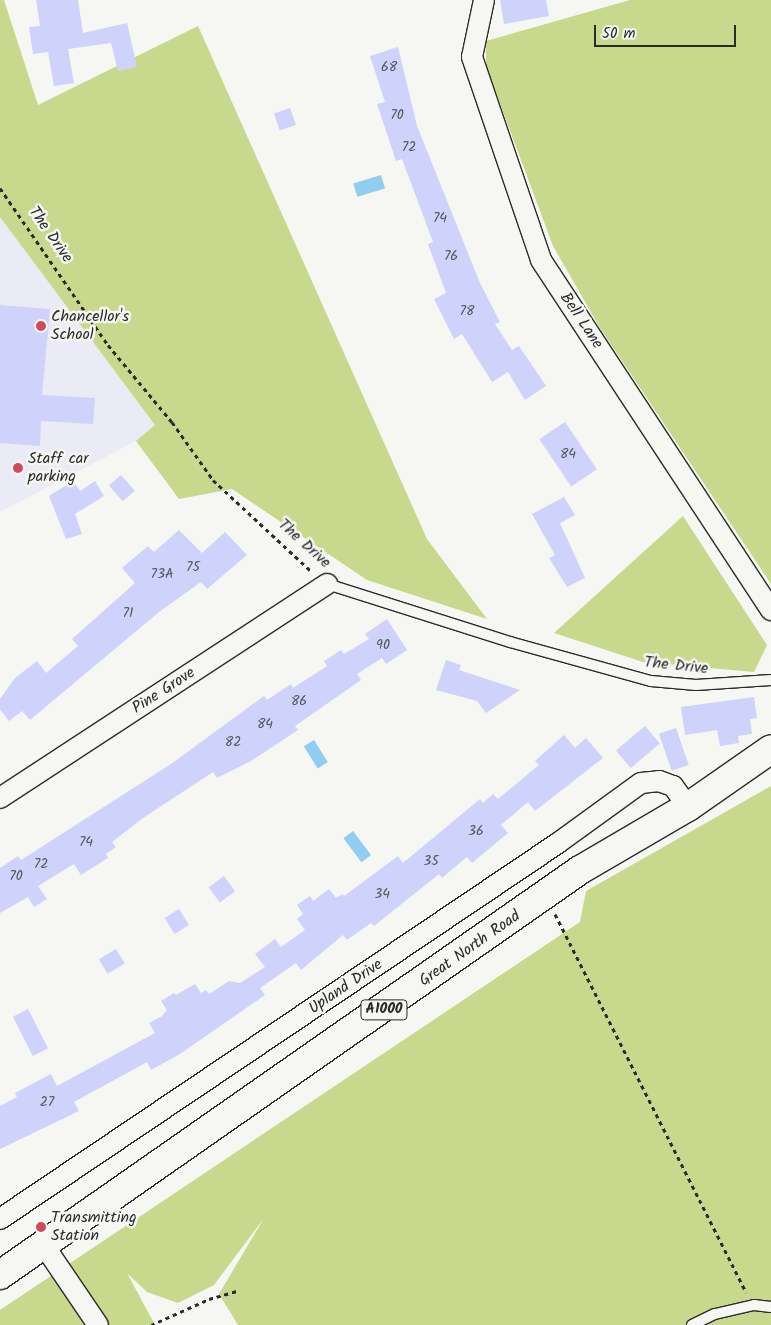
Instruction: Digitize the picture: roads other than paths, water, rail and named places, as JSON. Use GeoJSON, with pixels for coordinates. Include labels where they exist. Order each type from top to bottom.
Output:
{"type":"FeatureCollection","features":[{"type":"Feature","properties":{"kind":"main road","name":"Great North Road"},"geometry":{"type":"LineString","coordinates":[[0,1275],[45,1247],[580,870],[688,807],[771,749]]}},
{"type":"Feature","properties":{"kind":"street","name":"Bell Lane"},"geometry":{"type":"LineString","coordinates":[[484,0],[472,57],[541,260],[771,610]]}},
{"type":"Feature","properties":{"kind":"street","name":"Pine Grove"},"geometry":{"type":"LineString","coordinates":[[0,798],[327,584]]}},
{"type":"Feature","properties":{"kind":"street","name":"Upland Drive"},"geometry":{"type":"LineString","coordinates":[[0,1219],[550,849],[641,783],[659,781],[673,786],[688,807]]}},
{"type":"Feature","properties":{"kind":"street"},"geometry":{"type":"LineString","coordinates":[[45,1247],[98,1325]]}},
{"type":"Feature","properties":{"kind":"lane","name":"The Drive"},"geometry":{"type":"LineString","coordinates":[[327,584],[510,642],[651,681],[696,685],[771,680]]}},
{"type":"Feature","properties":{"kind":"lane"},"geometry":{"type":"LineString","coordinates":[[692,1325],[715,1314],[754,1305],[771,1307]]}},
{"type":"Feature","properties":{"kind":"water"},"geometry":{"type":"Polygon","coordinates":[[[381,175],[385,188],[357,197],[353,183],[381,175]]]}},
{"type":"Feature","properties":{"kind":"water"},"geometry":{"type":"Polygon","coordinates":[[[314,740],[328,762],[318,768],[304,746],[314,740]]]}},
{"type":"Feature","properties":{"kind":"water"},"geometry":{"type":"Polygon","coordinates":[[[353,831],[371,855],[361,862],[343,838],[353,831]]]}},
{"type":"Feature","properties":{"kind":"place","name":"Chancellor's School"},"geometry":{"type":"Point","coordinates":[41,326]}},
{"type":"Feature","properties":{"kind":"place","name":"Staff car parking"},"geometry":{"type":"Point","coordinates":[18,468]}},
{"type":"Feature","properties":{"kind":"place","name":"Transmitting Station"},"geometry":{"type":"Point","coordinates":[41,1227]}}]}
